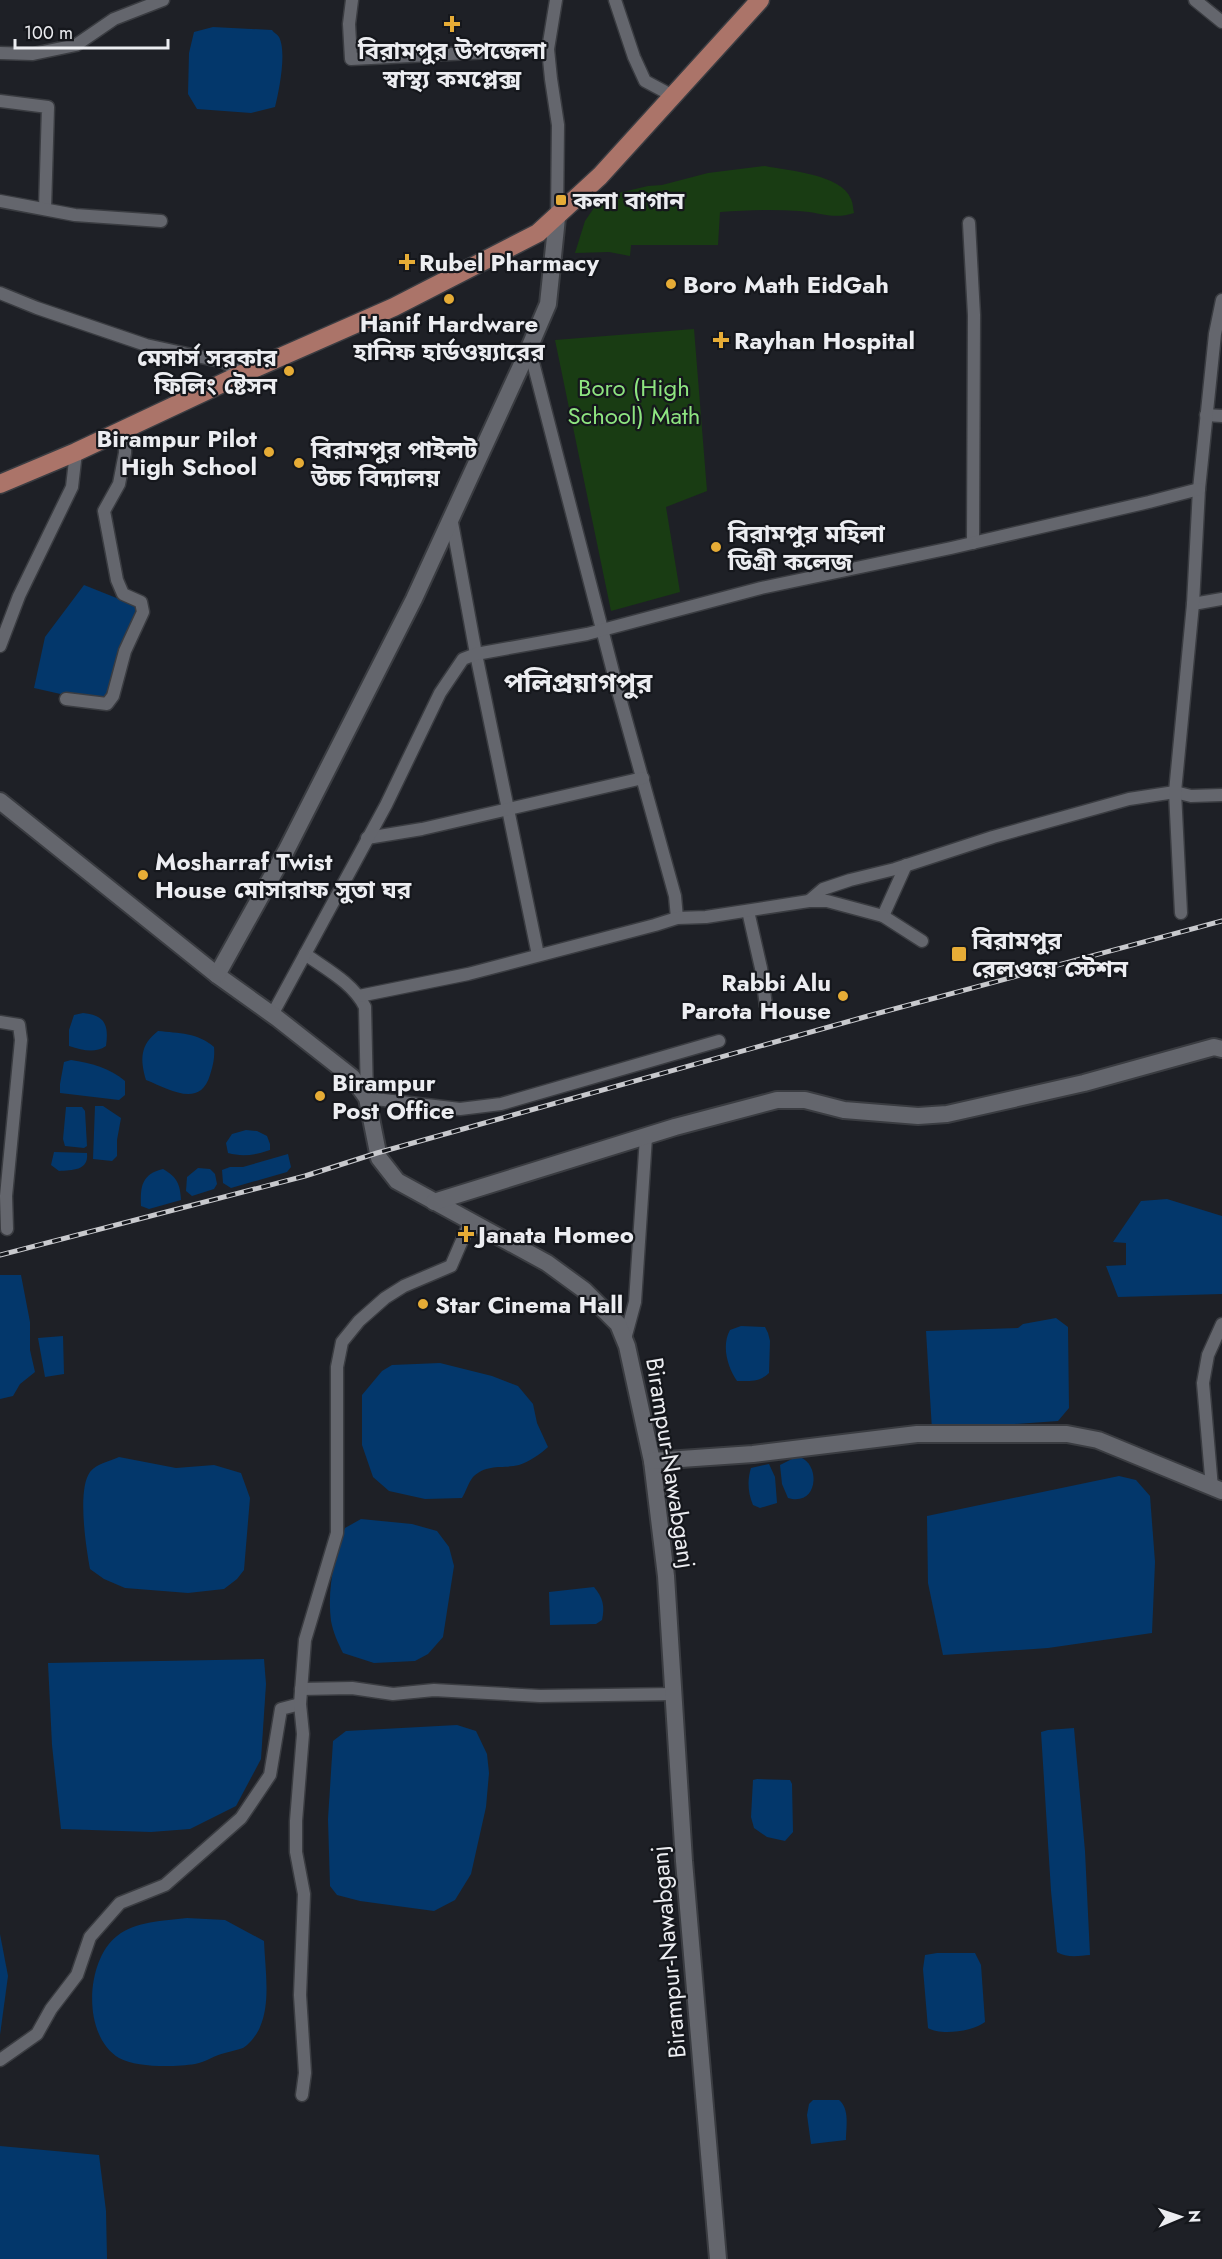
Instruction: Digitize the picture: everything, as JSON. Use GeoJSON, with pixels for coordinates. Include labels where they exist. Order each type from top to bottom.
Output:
{"type":"FeatureCollection","features":[{"type":"Feature","properties":{"kind":"main road"},"geometry":{"type":"LineString","coordinates":[[0,484],[394,307],[468,271],[538,233],[557,218],[600,176],[760,0]]}},
{"type":"Feature","properties":{"kind":"street"},"geometry":{"type":"LineString","coordinates":[[0,53],[33,54],[76,45],[114,20],[163,0]]}},
{"type":"Feature","properties":{"kind":"street"},"geometry":{"type":"LineString","coordinates":[[352,0],[349,24],[351,59],[548,49]]}},
{"type":"Feature","properties":{"kind":"street"},"geometry":{"type":"LineString","coordinates":[[217,975],[291,840],[414,599],[548,304],[557,218],[558,125],[548,49],[556,0]]}},
{"type":"Feature","properties":{"kind":"street"},"geometry":{"type":"LineString","coordinates":[[615,0],[634,57],[645,81],[673,96]]}},
{"type":"Feature","properties":{"kind":"street"},"geometry":{"type":"LineString","coordinates":[[1195,0],[1222,22]]}},
{"type":"Feature","properties":{"kind":"street"},"geometry":{"type":"LineString","coordinates":[[0,101],[48,107],[45,209]]}},
{"type":"Feature","properties":{"kind":"street"},"geometry":{"type":"LineString","coordinates":[[0,201],[75,215],[161,221]]}},
{"type":"Feature","properties":{"kind":"street"},"geometry":{"type":"LineString","coordinates":[[969,223],[974,315],[972,543]]}},
{"type":"Feature","properties":{"kind":"street"},"geometry":{"type":"LineString","coordinates":[[0,293],[146,345],[224,362],[242,374]]}},
{"type":"Feature","properties":{"kind":"street"},"geometry":{"type":"LineString","coordinates":[[1181,913],[1175,792],[1193,604],[1199,489],[1206,415],[1215,334],[1222,300]]}},
{"type":"Feature","properties":{"kind":"street"},"geometry":{"type":"LineString","coordinates":[[529,347],[602,630],[675,896],[677,918]]}},
{"type":"Feature","properties":{"kind":"street"},"geometry":{"type":"LineString","coordinates":[[1206,415],[1222,416]]}},
{"type":"Feature","properties":{"kind":"street"},"geometry":{"type":"LineString","coordinates":[[66,699],[106,704],[113,696],[125,651],[143,612],[141,602],[123,594],[117,580],[104,511],[119,484],[125,453],[126,429]]}},
{"type":"Feature","properties":{"kind":"street"},"geometry":{"type":"LineString","coordinates":[[0,646],[19,596],[72,487],[75,452]]}},
{"type":"Feature","properties":{"kind":"street"},"geometry":{"type":"LineString","coordinates":[[272,1015],[367,838],[440,693],[464,659],[476,654],[602,630],[761,588],[972,543],[1199,489]]}},
{"type":"Feature","properties":{"kind":"street"},"geometry":{"type":"LineString","coordinates":[[451,516],[476,654],[538,956]]}},
{"type":"Feature","properties":{"kind":"street"},"geometry":{"type":"LineString","coordinates":[[1193,604],[1222,599]]}},
{"type":"Feature","properties":{"kind":"street"},"geometry":{"type":"LineString","coordinates":[[367,838],[422,829],[643,778]]}},
{"type":"Feature","properties":{"kind":"street"},"geometry":{"type":"LineString","coordinates":[[809,901],[823,889],[1129,799],[1175,792],[1191,796],[1222,795]]}},
{"type":"Feature","properties":{"kind":"street","name":"Birampur-Nawabganj"},"geometry":{"type":"LineString","coordinates":[[0,801],[217,975],[352,1077],[367,1098],[376,1151],[386,1170],[397,1181],[547,1263],[584,1290],[618,1324],[625,1339],[652,1461],[666,1576],[684,1861],[718,2259]]}},
{"type":"Feature","properties":{"kind":"street"},"geometry":{"type":"LineString","coordinates":[[883,916],[906,865]]}},
{"type":"Feature","properties":{"kind":"street"},"geometry":{"type":"LineString","coordinates":[[359,996],[468,974],[655,926],[677,918],[706,917],[809,901],[827,901],[883,916],[922,941]]}},
{"type":"Feature","properties":{"kind":"street"},"geometry":{"type":"LineString","coordinates":[[748,911],[761,968],[766,1006]]}},
{"type":"Feature","properties":{"kind":"street"},"geometry":{"type":"LineString","coordinates":[[305,954],[352,988],[364,1007],[367,1098],[460,1109],[501,1104],[719,1041]]}},
{"type":"Feature","properties":{"kind":"street"},"geometry":{"type":"LineString","coordinates":[[0,1022],[20,1025],[21,1040],[6,1196],[7,1229]]}},
{"type":"Feature","properties":{"kind":"street"},"geometry":{"type":"LineString","coordinates":[[434,1202],[646,1137],[777,1100],[805,1100],[854,1111],[918,1116],[947,1114],[1084,1083],[1214,1047],[1222,1049]]}},
{"type":"Feature","properties":{"kind":"street"},"geometry":{"type":"LineString","coordinates":[[625,1339],[635,1302],[646,1137]]}},
{"type":"Feature","properties":{"kind":"street"},"geometry":{"type":"LineString","coordinates":[[302,2095],[305,2073],[300,1995],[304,1894],[296,1852],[296,1821],[303,1734],[300,1704],[305,1640],[337,1533],[335,1420],[337,1367],[342,1342],[359,1321],[385,1298],[404,1286],[451,1266],[470,1222]]}},
{"type":"Feature","properties":{"kind":"street"},"geometry":{"type":"LineString","coordinates":[[1217,1490],[1203,1383],[1208,1354],[1222,1324]]}},
{"type":"Feature","properties":{"kind":"street"},"geometry":{"type":"LineString","coordinates":[[652,1461],[753,1454],[917,1434],[1067,1434],[1098,1440],[1217,1490]]}},
{"type":"Feature","properties":{"kind":"street"},"geometry":{"type":"LineString","coordinates":[[301,1689],[352,1688],[393,1694],[434,1690],[540,1696],[674,1694]]}},
{"type":"Feature","properties":{"kind":"street"},"geometry":{"type":"LineString","coordinates":[[0,2060],[37,2034],[51,2009],[76,1975],[90,1937],[120,1903],[165,1885],[241,1818],[270,1775],[281,1709],[300,1704]]}},
{"type":"Feature","properties":{"kind":"green space"},"geometry":{"type":"Polygon","coordinates":[[[765,166],[813,175],[837,184],[851,199],[854,213],[840,216],[779,210],[720,212],[718,245],[631,245],[630,256],[609,252],[575,253],[585,221],[596,205],[614,194],[708,173],[765,166]]]}},
{"type":"Feature","properties":{"kind":"green space","name":"Boro (High School) Math"},"geometry":{"type":"Polygon","coordinates":[[[694,329],[707,491],[666,507],[680,592],[611,611],[555,340],[694,329]]]}},
{"type":"Feature","properties":{"kind":"water"},"geometry":{"type":"Polygon","coordinates":[[[213,27],[272,30],[278,36],[282,62],[275,107],[251,113],[197,109],[188,94],[189,53],[194,32],[213,27]]]}},
{"type":"Feature","properties":{"kind":"water"},"geometry":{"type":"Polygon","coordinates":[[[84,585],[139,607],[109,700],[87,700],[34,688],[45,637],[84,585]]]}},
{"type":"Feature","properties":{"kind":"water"},"geometry":{"type":"Polygon","coordinates":[[[83,1013],[96,1016],[104,1022],[107,1032],[106,1046],[93,1051],[69,1046],[69,1030],[74,1015],[83,1013]]]}},
{"type":"Feature","properties":{"kind":"water"},"geometry":{"type":"Polygon","coordinates":[[[158,1031],[195,1036],[214,1047],[210,1075],[199,1091],[183,1094],[146,1080],[143,1053],[152,1036],[158,1031]]]}},
{"type":"Feature","properties":{"kind":"water"},"geometry":{"type":"Polygon","coordinates":[[[71,1060],[100,1067],[119,1076],[125,1081],[125,1095],[119,1100],[60,1093],[64,1062],[71,1060]]]}},
{"type":"Feature","properties":{"kind":"water"},"geometry":{"type":"Polygon","coordinates":[[[95,1106],[103,1106],[121,1118],[117,1156],[112,1161],[93,1159],[95,1106]]]}},
{"type":"Feature","properties":{"kind":"water"},"geometry":{"type":"Polygon","coordinates":[[[66,1107],[82,1107],[85,1111],[87,1146],[84,1148],[65,1146],[63,1139],[66,1107]]]}},
{"type":"Feature","properties":{"kind":"water"},"geometry":{"type":"Polygon","coordinates":[[[246,1130],[257,1131],[267,1136],[270,1150],[249,1155],[228,1153],[226,1143],[232,1134],[246,1130]]]}},
{"type":"Feature","properties":{"kind":"water"},"geometry":{"type":"Polygon","coordinates":[[[54,1152],[87,1153],[87,1159],[79,1168],[59,1171],[51,1165],[54,1152]]]}},
{"type":"Feature","properties":{"kind":"water"},"geometry":{"type":"Polygon","coordinates":[[[288,1154],[291,1167],[287,1172],[231,1188],[223,1183],[222,1170],[230,1167],[243,1167],[288,1154]]]}},
{"type":"Feature","properties":{"kind":"water"},"geometry":{"type":"Polygon","coordinates":[[[198,1168],[210,1169],[215,1174],[217,1184],[214,1189],[192,1196],[186,1191],[187,1177],[198,1168]]]}},
{"type":"Feature","properties":{"kind":"water"},"geometry":{"type":"Polygon","coordinates":[[[163,1169],[177,1182],[181,1200],[149,1209],[141,1206],[144,1182],[151,1174],[163,1169]]]}},
{"type":"Feature","properties":{"kind":"water"},"geometry":{"type":"Polygon","coordinates":[[[1167,1199],[1222,1216],[1222,1294],[1118,1297],[1106,1266],[1126,1265],[1126,1243],[1113,1242],[1141,1201],[1167,1199]]]}},
{"type":"Feature","properties":{"kind":"water"},"geometry":{"type":"Polygon","coordinates":[[[0,1275],[21,1275],[30,1322],[30,1350],[35,1372],[20,1384],[13,1396],[0,1399],[0,1275]]]}},
{"type":"Feature","properties":{"kind":"water"},"geometry":{"type":"Polygon","coordinates":[[[1056,1318],[1068,1327],[1069,1408],[1058,1421],[932,1430],[926,1331],[1018,1328],[1023,1324],[1056,1318]]]}},
{"type":"Feature","properties":{"kind":"water"},"geometry":{"type":"Polygon","coordinates":[[[741,1326],[765,1327],[768,1333],[769,1373],[766,1376],[750,1381],[737,1381],[731,1370],[726,1350],[727,1336],[730,1330],[741,1326]]]}},
{"type":"Feature","properties":{"kind":"water"},"geometry":{"type":"Polygon","coordinates":[[[63,1336],[64,1374],[45,1377],[38,1338],[63,1336]]]}},
{"type":"Feature","properties":{"kind":"water"},"geometry":{"type":"Polygon","coordinates":[[[440,1363],[492,1376],[518,1386],[533,1404],[537,1423],[548,1447],[534,1458],[519,1465],[490,1468],[478,1473],[471,1479],[462,1498],[425,1499],[389,1491],[373,1477],[362,1445],[362,1395],[382,1371],[392,1365],[440,1363]]]}},
{"type":"Feature","properties":{"kind":"water"},"geometry":{"type":"Polygon","coordinates":[[[119,1457],[176,1468],[214,1465],[241,1473],[250,1498],[244,1570],[237,1579],[224,1589],[188,1593],[125,1588],[104,1579],[90,1569],[83,1505],[86,1480],[96,1467],[119,1457]]]}},
{"type":"Feature","properties":{"kind":"water"},"geometry":{"type":"Polygon","coordinates":[[[800,1457],[807,1461],[811,1468],[813,1484],[811,1491],[805,1497],[788,1498],[782,1484],[780,1465],[800,1457]]]}},
{"type":"Feature","properties":{"kind":"water"},"geometry":{"type":"Polygon","coordinates":[[[769,1464],[775,1477],[777,1503],[760,1508],[753,1505],[751,1500],[749,1487],[751,1468],[769,1464]]]}},
{"type":"Feature","properties":{"kind":"water"},"geometry":{"type":"Polygon","coordinates":[[[1119,1476],[1136,1480],[1150,1496],[1155,1562],[1152,1633],[1048,1648],[943,1655],[928,1583],[927,1516],[1119,1476]]]}},
{"type":"Feature","properties":{"kind":"water"},"geometry":{"type":"Polygon","coordinates":[[[361,1519],[412,1524],[437,1531],[449,1547],[454,1566],[443,1637],[428,1654],[415,1661],[374,1663],[343,1653],[336,1637],[330,1610],[335,1562],[345,1528],[361,1519]]]}},
{"type":"Feature","properties":{"kind":"water"},"geometry":{"type":"Polygon","coordinates":[[[594,1587],[602,1602],[602,1620],[596,1624],[550,1625],[549,1592],[594,1587]]]}},
{"type":"Feature","properties":{"kind":"water"},"geometry":{"type":"Polygon","coordinates":[[[264,1659],[266,1684],[261,1759],[236,1806],[190,1829],[151,1832],[61,1829],[52,1745],[48,1663],[264,1659]]]}},
{"type":"Feature","properties":{"kind":"water"},"geometry":{"type":"Polygon","coordinates":[[[457,1725],[476,1731],[487,1754],[489,1773],[486,1807],[471,1874],[455,1900],[434,1911],[360,1901],[337,1895],[330,1886],[328,1819],[333,1741],[346,1731],[457,1725]]]}},
{"type":"Feature","properties":{"kind":"water"},"geometry":{"type":"Polygon","coordinates":[[[1074,1728],[1085,1851],[1090,1955],[1073,1956],[1057,1952],[1041,1732],[1074,1728]]]}},
{"type":"Feature","properties":{"kind":"water"},"geometry":{"type":"Polygon","coordinates":[[[753,1780],[790,1780],[792,1784],[793,1832],[785,1841],[767,1837],[754,1828],[751,1817],[753,1780]]]}},
{"type":"Feature","properties":{"kind":"water"},"geometry":{"type":"Polygon","coordinates":[[[187,1918],[225,1920],[264,1941],[266,1996],[259,2030],[243,2048],[195,2064],[146,2065],[119,2058],[107,2047],[99,2033],[94,2016],[92,1998],[94,1980],[106,1948],[117,1936],[133,1927],[150,1922],[187,1918]]]}},
{"type":"Feature","properties":{"kind":"water"},"geometry":{"type":"Polygon","coordinates":[[[0,1934],[8,1976],[0,2035],[0,1934]]]}},
{"type":"Feature","properties":{"kind":"water"},"geometry":{"type":"Polygon","coordinates":[[[975,1953],[981,1965],[985,2022],[973,2028],[957,2031],[941,2032],[928,2028],[923,1969],[925,1955],[975,1953]]]}},
{"type":"Feature","properties":{"kind":"water"},"geometry":{"type":"Polygon","coordinates":[[[813,2100],[839,2100],[845,2108],[847,2118],[846,2140],[811,2144],[807,2115],[809,2104],[813,2100]]]}},
{"type":"Feature","properties":{"kind":"water"},"geometry":{"type":"Polygon","coordinates":[[[0,2146],[99,2155],[106,2211],[107,2259],[0,2259],[0,2146]]]}},
{"type":"Feature","properties":{"kind":"railway"},"geometry":{"type":"LineString","coordinates":[[0,1255],[305,1176],[377,1153],[868,1016],[1222,921]]}},
{"type":"Feature","properties":{"kind":"place","name":"বিরামপুর উপজেলা স্বাস্থ্য কমপ্লেক্স"},"geometry":{"type":"Point","coordinates":[452,24]}},
{"type":"Feature","properties":{"kind":"place","name":"কলা বাগান"},"geometry":{"type":"Point","coordinates":[561,200]}},
{"type":"Feature","properties":{"kind":"place","name":"Rubel Pharmacy"},"geometry":{"type":"Point","coordinates":[407,262]}},
{"type":"Feature","properties":{"kind":"place","name":"Boro Math EidGah"},"geometry":{"type":"Point","coordinates":[671,284]}},
{"type":"Feature","properties":{"kind":"place","name":"Hanif Hardware হানিফ হার্ডওয়্যারের"},"geometry":{"type":"Point","coordinates":[449,299]}},
{"type":"Feature","properties":{"kind":"place","name":"Rayhan Hospital"},"geometry":{"type":"Point","coordinates":[721,340]}},
{"type":"Feature","properties":{"kind":"place","name":"মেসার্স সরকার ফিলিং ষ্টেসন"},"geometry":{"type":"Point","coordinates":[289,371]}},
{"type":"Feature","properties":{"kind":"place","name":"Birampur Pilot High School"},"geometry":{"type":"Point","coordinates":[269,452]}},
{"type":"Feature","properties":{"kind":"place","name":"বিরামপুর পাইলট উচ্চ বিদ্যালয়"},"geometry":{"type":"Point","coordinates":[299,463]}},
{"type":"Feature","properties":{"kind":"place","name":"বিরামপুর মহিলা ডিগ্রী কলেজ"},"geometry":{"type":"Point","coordinates":[716,547]}},
{"type":"Feature","properties":{"kind":"place","name":"Mosharraf Twist House মোসারাফ সুতা ঘর"},"geometry":{"type":"Point","coordinates":[143,875]}},
{"type":"Feature","properties":{"kind":"place","name":"বিরামপুর রেলওয়ে স্টেশন"},"geometry":{"type":"Point","coordinates":[959,954]}},
{"type":"Feature","properties":{"kind":"place","name":"Rabbi Alu Parota House"},"geometry":{"type":"Point","coordinates":[843,996]}},
{"type":"Feature","properties":{"kind":"place","name":"Birampur Post Office"},"geometry":{"type":"Point","coordinates":[320,1096]}},
{"type":"Feature","properties":{"kind":"place","name":"Janata Homeo"},"geometry":{"type":"Point","coordinates":[466,1234]}},
{"type":"Feature","properties":{"kind":"place","name":"Star Cinema Hall"},"geometry":{"type":"Point","coordinates":[423,1304]}},
{"type":"Feature","properties":{"kind":"district","name":"পলিপ্রয়াগপুর"},"geometry":{"type":"Point","coordinates":[578,682]}}]}
